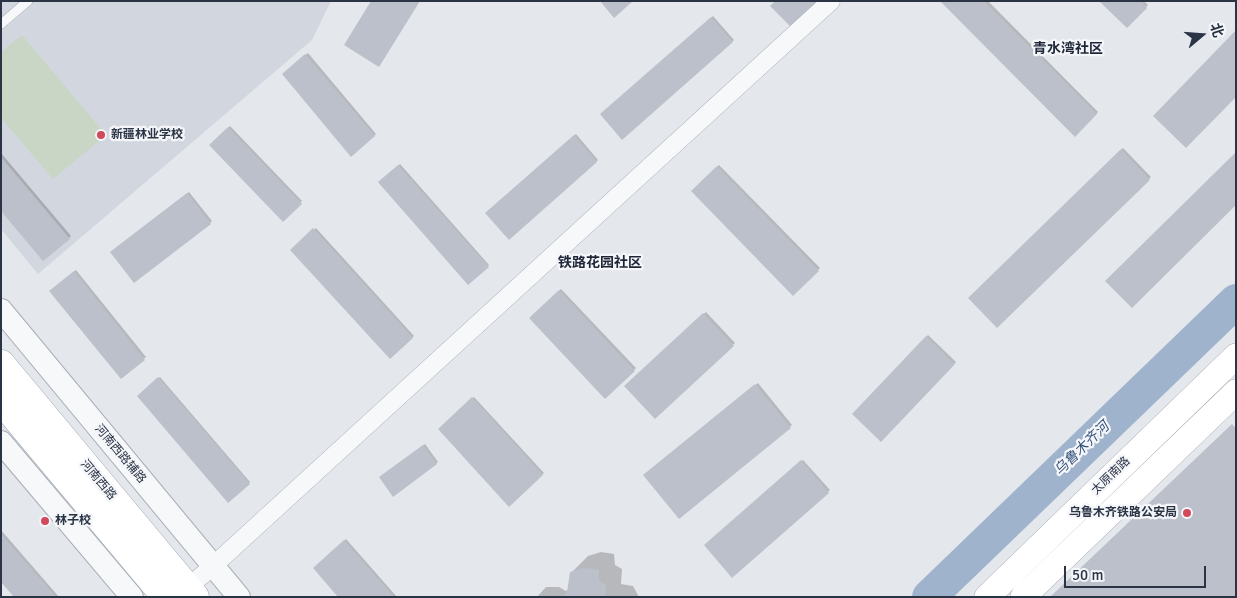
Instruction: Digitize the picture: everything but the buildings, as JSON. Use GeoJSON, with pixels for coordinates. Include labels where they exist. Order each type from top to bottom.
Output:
{"type":"FeatureCollection","features":[{"type":"Feature","properties":{"kind":"main road","name":"太原南路"},"geometry":{"type":"LineString","coordinates":[[987,597],[1236,356]]}},
{"type":"Feature","properties":{"kind":"main road","name":"河南西路"},"geometry":{"type":"LineString","coordinates":[[1,364],[182,594]]}},
{"type":"Feature","properties":{"kind":"main road"},"geometry":{"type":"LineString","coordinates":[[1022,597],[1236,392]]}},
{"type":"Feature","properties":{"kind":"main road","name":"河南西路"},"geometry":{"type":"LineString","coordinates":[[1,400],[182,594]]}},
{"type":"Feature","properties":{"kind":"street"},"geometry":{"type":"LineString","coordinates":[[182,594],[831,1]]}},
{"type":"Feature","properties":{"kind":"street","name":"河南西路辅路"},"geometry":{"type":"LineString","coordinates":[[1,310],[239,597]]}},
{"type":"Feature","properties":{"kind":"street"},"geometry":{"type":"LineString","coordinates":[[1,442],[132,597]]}},
{"type":"Feature","properties":{"kind":"lane"},"geometry":{"type":"LineString","coordinates":[[1,24],[28,1]]}},
{"type":"Feature","properties":{"kind":"shaded area","name":"新疆林业学校"},"geometry":{"type":"Polygon","coordinates":[[[1,1],[331,1],[312,40],[38,274],[1,229],[1,1]]]}},
{"type":"Feature","properties":{"kind":"green space"},"geometry":{"type":"Polygon","coordinates":[[[22,35],[106,135],[53,179],[1,118],[1,52],[22,35]]]}},
{"type":"Feature","properties":{"kind":"waterway","name":"乌鲁木齐河"},"geometry":{"type":"LineString","coordinates":[[929,597],[1236,301]]}},
{"type":"Feature","properties":{"kind":"place","name":"新疆林业学校"},"geometry":{"type":"Point","coordinates":[101,135]}},
{"type":"Feature","properties":{"kind":"place","name":"乌鲁木齐铁路公安局"},"geometry":{"type":"Point","coordinates":[1187,513]}},
{"type":"Feature","properties":{"kind":"place","name":"林子校"},"geometry":{"type":"Point","coordinates":[45,521]}},
{"type":"Feature","properties":{"kind":"district","name":"青水湾社区"},"geometry":{"type":"Point","coordinates":[1068,49]}},
{"type":"Feature","properties":{"kind":"district","name":"铁路花园社区"},"geometry":{"type":"Point","coordinates":[600,263]}}]}
